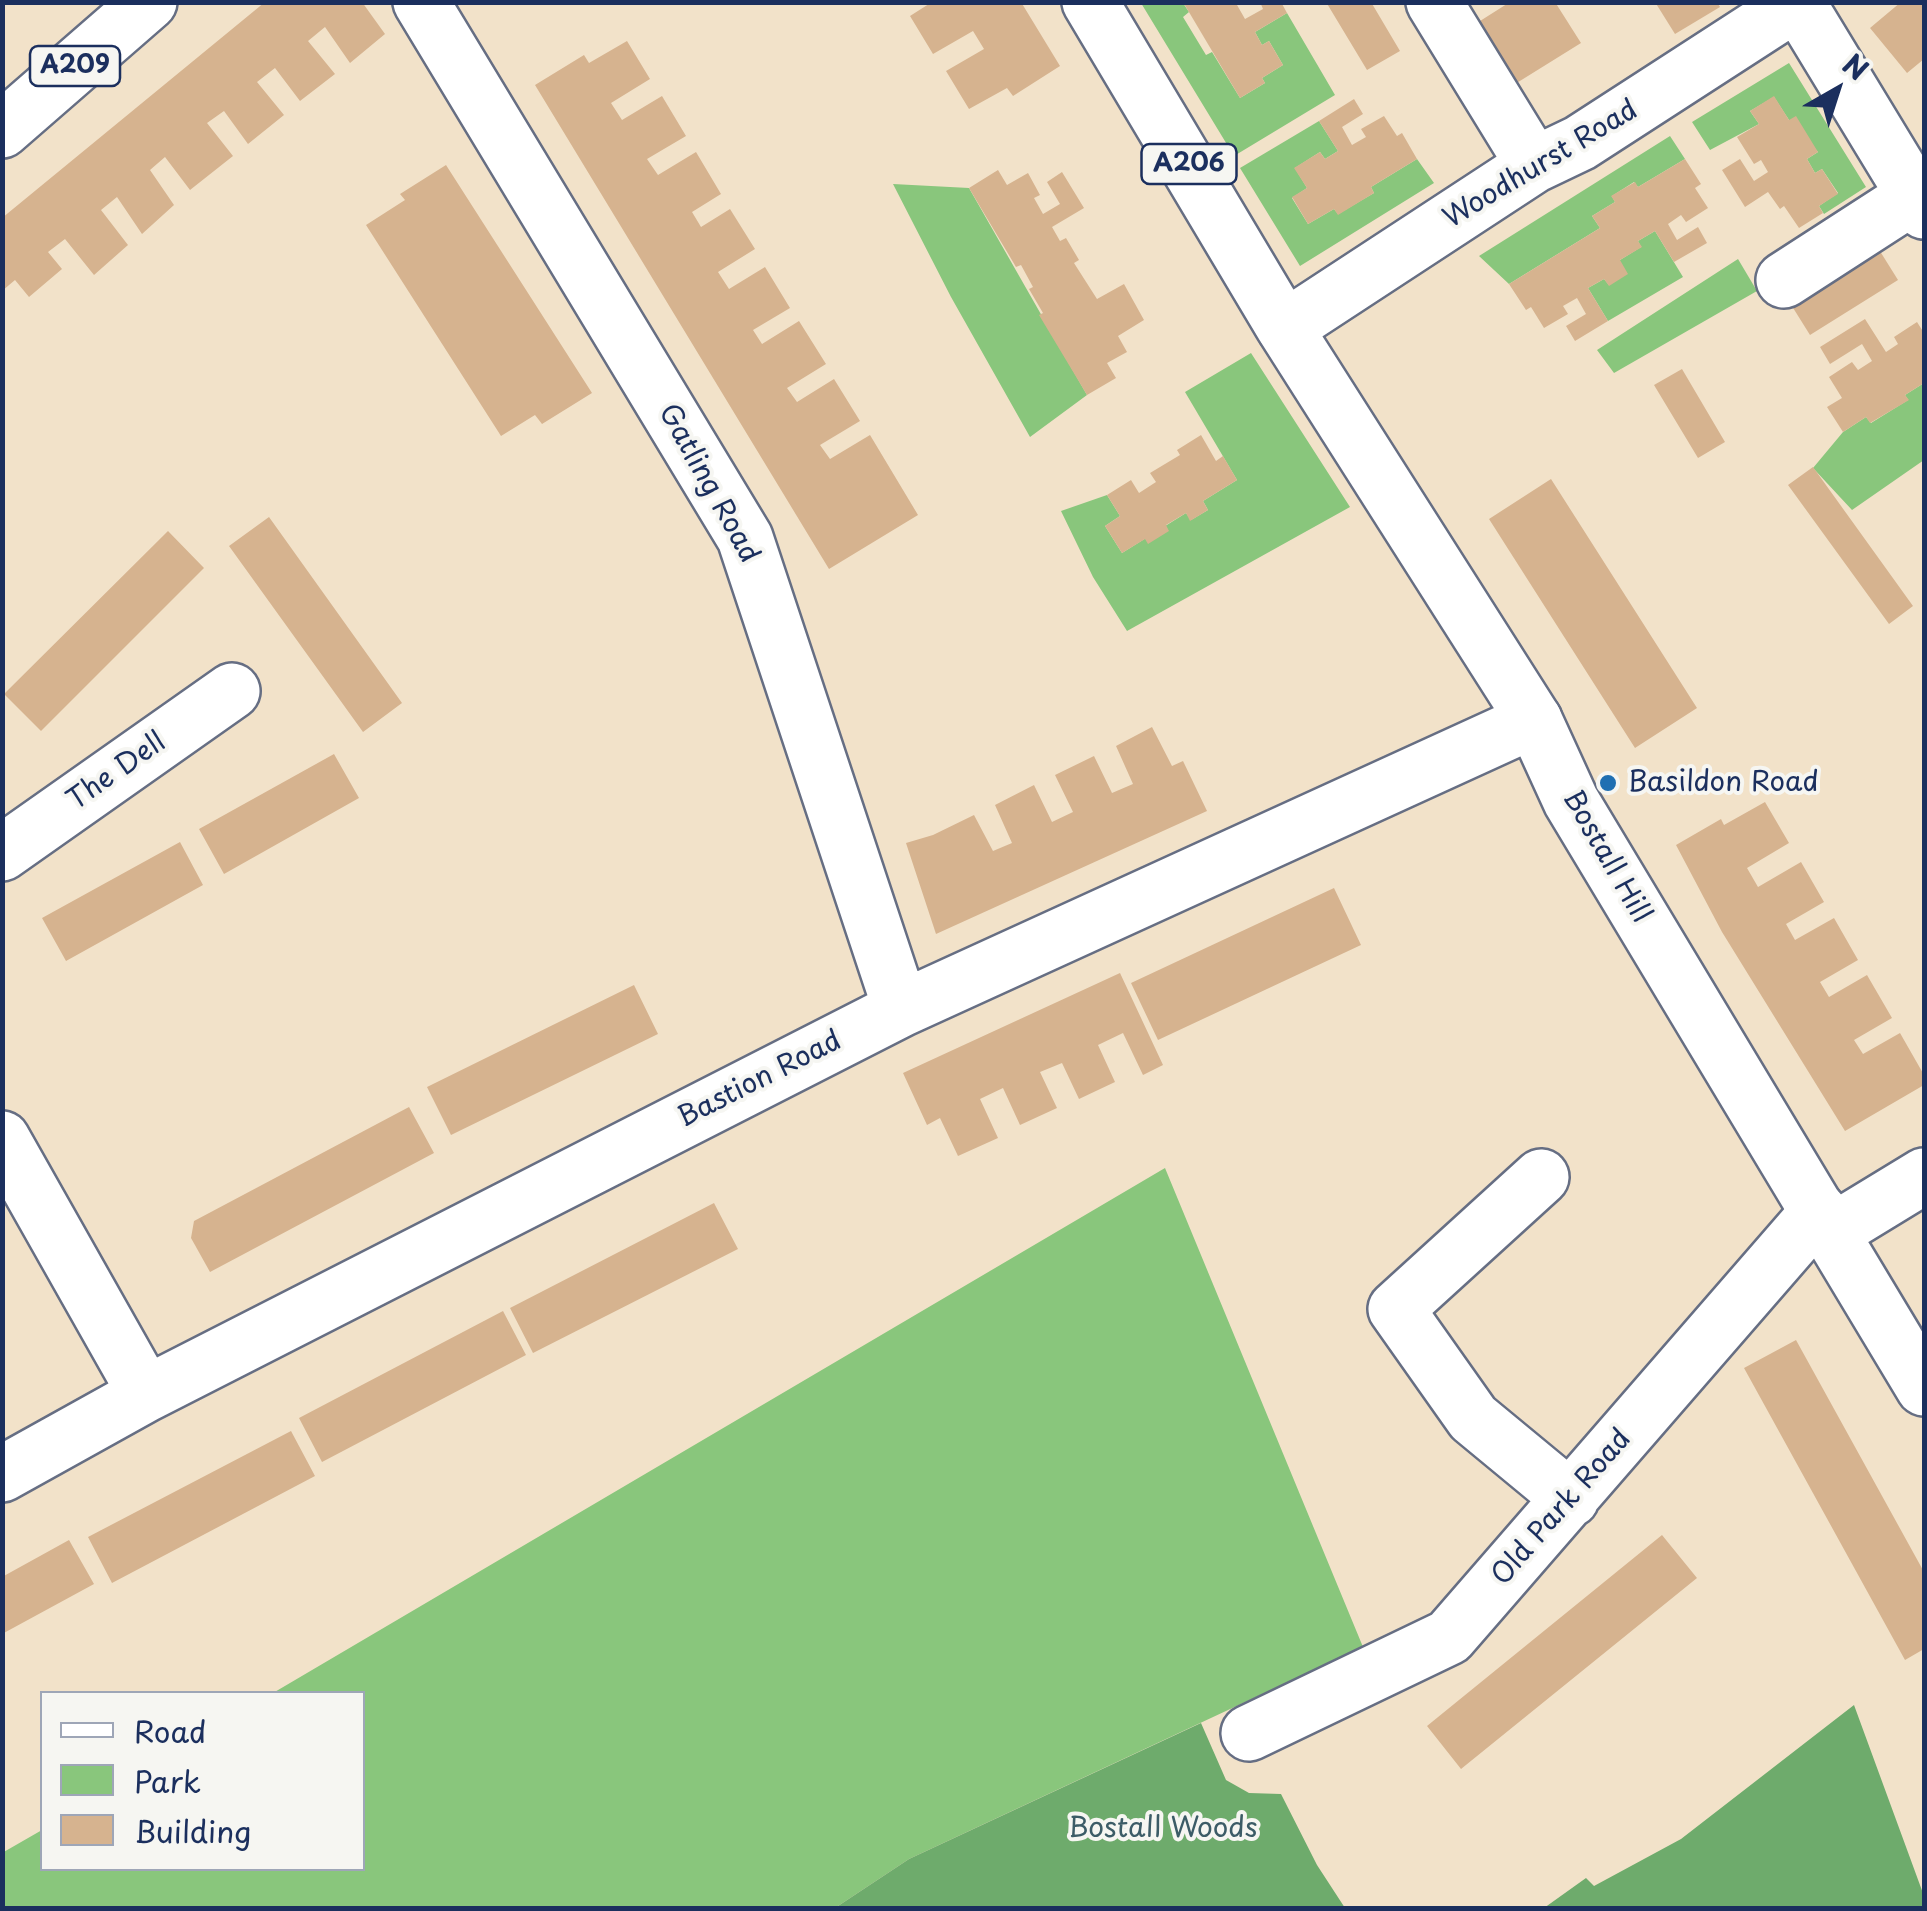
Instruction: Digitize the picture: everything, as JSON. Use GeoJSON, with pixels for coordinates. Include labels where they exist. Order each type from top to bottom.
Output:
{"type":"FeatureCollection","features":[{"type":"Feature","properties":{"kind":"street","name":"A209"},"geometry":{"type":"LineString","coordinates":[[2,130],[149,2]]}},
{"type":"Feature","properties":{"kind":"street","name":"Gatling Road"},"geometry":{"type":"LineString","coordinates":[[421,2],[745,538],[900,1009]]}},
{"type":"Feature","properties":{"kind":"street","name":"A206"},"geometry":{"type":"LineString","coordinates":[[1090,2],[1285,328]]}},
{"type":"Feature","properties":{"kind":"street"},"geometry":{"type":"LineString","coordinates":[[1434,2],[1534,164]]}},
{"type":"Feature","properties":{"kind":"street","name":"Woodhurst Road"},"geometry":{"type":"LineString","coordinates":[[1285,328],[1534,164],[1580,143],[1797,2]]}},
{"type":"Feature","properties":{"kind":"street"},"geometry":{"type":"LineString","coordinates":[[1784,280],[1919,204],[1797,2]]}},
{"type":"Feature","properties":{"kind":"street","name":"Bostall Hill"},"geometry":{"type":"LineString","coordinates":[[1285,328],[1534,720],[1571,800],[1924,1388]]}},
{"type":"Feature","properties":{"kind":"street","name":"The Dell"},"geometry":{"type":"LineString","coordinates":[[2,853],[232,691]]}},
{"type":"Feature","properties":{"kind":"street","name":"Bastion Road"},"geometry":{"type":"LineString","coordinates":[[2,1474],[146,1394],[900,1009],[1534,720]]}},
{"type":"Feature","properties":{"kind":"street"},"geometry":{"type":"LineString","coordinates":[[2,1138],[146,1394]]}},
{"type":"Feature","properties":{"kind":"street"},"geometry":{"type":"LineString","coordinates":[[1540,1176],[1396,1308],[1474,1418],[1571,1499]]}},
{"type":"Feature","properties":{"kind":"street"},"geometry":{"type":"LineString","coordinates":[[1826,1221],[1924,1176]]}},
{"type":"Feature","properties":{"kind":"street","name":"Old Park Road"},"geometry":{"type":"LineString","coordinates":[[1250,1734],[1449,1637],[1826,1221]]}},
{"type":"Feature","properties":{"kind":"green space"},"geometry":{"type":"Polygon","coordinates":[[[1141,3],[1183,3],[1189,12],[1183,17],[1206,55],[1212,52],[1240,98],[1265,83],[1262,78],[1283,65],[1269,41],[1262,45],[1255,32],[1287,13],[1335,95],[1234,156],[1141,3]]]}},
{"type":"Feature","properties":{"kind":"green space"},"geometry":{"type":"Polygon","coordinates":[[[1789,63],[1866,187],[1824,214],[1819,206],[1838,193],[1822,169],[1815,173],[1807,159],[1818,152],[1774,97],[1750,111],[1759,124],[1710,150],[1692,122],[1789,63]]]}},
{"type":"Feature","properties":{"kind":"green space"},"geometry":{"type":"Polygon","coordinates":[[[1319,121],[1338,151],[1325,159],[1320,152],[1295,168],[1307,188],[1292,198],[1308,224],[1334,209],[1338,214],[1374,193],[1371,187],[1417,159],[1434,183],[1300,266],[1240,168],[1319,121]]]}},
{"type":"Feature","properties":{"kind":"green space"},"geometry":{"type":"Polygon","coordinates":[[[1670,136],[1685,159],[1638,187],[1634,182],[1612,196],[1615,202],[1592,216],[1600,228],[1509,284],[1479,256],[1670,136]]]}},
{"type":"Feature","properties":{"kind":"green space"},"geometry":{"type":"Polygon","coordinates":[[[893,184],[969,188],[1087,395],[1030,437],[951,297],[893,184]]]}},
{"type":"Feature","properties":{"kind":"green space"},"geometry":{"type":"Polygon","coordinates":[[[1655,231],[1683,277],[1608,321],[1588,288],[1604,279],[1609,285],[1620,260],[1641,247],[1638,241],[1655,231]]]}},
{"type":"Feature","properties":{"kind":"green space"},"geometry":{"type":"Polygon","coordinates":[[[1738,259],[1757,291],[1614,373],[1597,350],[1738,259]]]}},
{"type":"Feature","properties":{"kind":"green space"},"geometry":{"type":"Polygon","coordinates":[[[1251,353],[1350,507],[1127,631],[1093,577],[1061,511],[1107,495],[1120,516],[1105,526],[1122,553],[1186,513],[1191,520],[1208,510],[1203,501],[1237,480],[1185,392],[1251,353]]]}},
{"type":"Feature","properties":{"kind":"green space"},"geometry":{"type":"Polygon","coordinates":[[[1924,383],[1924,460],[1852,510],[1813,468],[1843,432],[1866,417],[1871,423],[1908,400],[1905,395],[1924,383]]]}},
{"type":"Feature","properties":{"kind":"green space"},"geometry":{"type":"Polygon","coordinates":[[[1165,1168],[1363,1647],[909,1859],[835,1908],[3,1908],[2,1853],[40,1831],[40,1871],[365,1871],[365,1691],[276,1691],[1165,1168]]]}},
{"type":"Feature","properties":{"kind":"green space"},"geometry":{"type":"Polygon","coordinates":[[[1854,1705],[1924,1896],[1924,1908],[1544,1908],[1586,1878],[1594,1886],[1681,1839],[1854,1705]]]}},
{"type":"Feature","properties":{"kind":"green space","name":"Bostall Woods"},"geometry":{"type":"Polygon","coordinates":[[[1201,1723],[1226,1780],[1249,1793],[1281,1794],[1317,1865],[1345,1908],[835,1908],[909,1859],[1201,1723]]]}},
{"type":"Feature","properties":{"kind":"building"},"geometry":{"type":"Polygon","coordinates":[[[265,2],[362,2],[385,34],[350,63],[325,27],[308,41],[335,74],[300,101],[275,68],[257,82],[284,115],[248,144],[224,111],[207,123],[233,156],[190,190],[165,157],[150,170],[174,205],[142,234],[117,197],[101,210],[128,245],[94,275],[65,239],[48,252],[62,269],[29,297],[15,280],[2,291],[2,218],[265,2]]]}},
{"type":"Feature","properties":{"kind":"building"},"geometry":{"type":"Polygon","coordinates":[[[932,2],[1021,2],[1060,66],[1013,96],[1007,88],[969,109],[946,71],[984,49],[973,31],[933,54],[910,16],[932,2]]]}},
{"type":"Feature","properties":{"kind":"building"},"geometry":{"type":"Polygon","coordinates":[[[1183,2],[1241,2],[1237,5],[1245,19],[1263,9],[1260,2],[1281,2],[1287,13],[1255,32],[1262,45],[1269,41],[1283,65],[1262,78],[1265,83],[1240,98],[1183,2]]]}},
{"type":"Feature","properties":{"kind":"building"},"geometry":{"type":"Polygon","coordinates":[[[1326,2],[1371,2],[1400,51],[1367,70],[1326,2]]]}},
{"type":"Feature","properties":{"kind":"building"},"geometry":{"type":"Polygon","coordinates":[[[1510,2],[1555,2],[1581,43],[1507,89],[1469,28],[1510,2]]]}},
{"type":"Feature","properties":{"kind":"building"},"geometry":{"type":"Polygon","coordinates":[[[1655,2],[1717,2],[1720,7],[1675,34],[1655,2]]]}},
{"type":"Feature","properties":{"kind":"building"},"geometry":{"type":"Polygon","coordinates":[[[1901,2],[1924,2],[1924,59],[1907,73],[1870,28],[1901,2]]]}},
{"type":"Feature","properties":{"kind":"building"},"geometry":{"type":"Polygon","coordinates":[[[627,41],[650,79],[611,103],[622,120],[662,96],[686,136],[647,159],[658,175],[696,152],[721,194],[692,212],[701,227],[730,209],[755,249],[718,272],[729,289],[765,267],[790,308],[753,330],[762,344],[799,321],[826,364],[787,388],[797,402],[834,379],[860,421],[820,445],[830,459],[870,435],[918,515],[829,569],[535,85],[584,55],[589,63],[627,41]]]}},
{"type":"Feature","properties":{"kind":"building"},"geometry":{"type":"Polygon","coordinates":[[[1774,96],[1789,120],[1796,116],[1818,152],[1807,159],[1815,173],[1822,169],[1838,194],[1819,206],[1823,213],[1799,228],[1768,192],[1745,207],[1722,170],[1740,159],[1754,181],[1768,172],[1761,160],[1754,164],[1737,137],[1759,124],[1750,111],[1774,96]]]}},
{"type":"Feature","properties":{"kind":"building"},"geometry":{"type":"Polygon","coordinates":[[[1354,99],[1363,114],[1342,127],[1352,145],[1366,137],[1361,129],[1384,116],[1397,136],[1402,133],[1417,159],[1371,187],[1374,193],[1338,215],[1334,209],[1308,224],[1292,197],[1307,188],[1294,168],[1320,152],[1325,159],[1338,151],[1319,121],[1354,99]]]}},
{"type":"Feature","properties":{"kind":"building"},"geometry":{"type":"Polygon","coordinates":[[[1685,159],[1701,184],[1695,188],[1708,208],[1686,222],[1681,215],[1668,224],[1677,240],[1698,227],[1707,243],[1674,262],[1655,231],[1638,241],[1642,247],[1620,260],[1628,274],[1609,286],[1604,279],[1588,288],[1608,321],[1575,341],[1566,326],[1586,314],[1577,298],[1563,306],[1568,314],[1544,328],[1509,284],[1600,228],[1592,216],[1615,202],[1611,196],[1635,182],[1638,187],[1685,159]]]}},
{"type":"Feature","properties":{"kind":"building"},"geometry":{"type":"Polygon","coordinates":[[[446,165],[592,393],[542,424],[535,415],[501,436],[366,225],[405,200],[400,194],[446,165]]]}},
{"type":"Feature","properties":{"kind":"building"},"geometry":{"type":"Polygon","coordinates":[[[998,170],[1007,185],[1028,173],[1040,195],[1034,198],[1043,214],[1060,204],[1047,182],[1062,172],[1084,208],[1052,227],[1060,241],[1066,238],[1079,260],[1074,263],[1097,299],[1124,284],[1144,320],[1118,336],[1127,352],[1107,363],[1116,378],[1087,395],[1039,315],[1043,313],[1021,265],[1016,267],[969,188],[998,170]]]}},
{"type":"Feature","properties":{"kind":"building"},"geometry":{"type":"Polygon","coordinates":[[[1878,248],[1898,280],[1810,335],[1790,303],[1878,248]]]}},
{"type":"Feature","properties":{"kind":"building"},"geometry":{"type":"Polygon","coordinates":[[[1865,319],[1886,352],[1898,344],[1894,337],[1917,322],[1924,333],[1924,383],[1905,395],[1909,400],[1870,423],[1866,417],[1843,432],[1827,407],[1842,398],[1829,377],[1852,362],[1858,370],[1872,361],[1862,344],[1830,364],[1820,347],[1865,319]]]}},
{"type":"Feature","properties":{"kind":"building"},"geometry":{"type":"Polygon","coordinates":[[[1682,369],[1725,442],[1698,458],[1654,385],[1682,369]]]}},
{"type":"Feature","properties":{"kind":"building"},"geometry":{"type":"Polygon","coordinates":[[[1201,435],[1216,461],[1223,456],[1237,480],[1203,501],[1208,510],[1190,521],[1186,513],[1166,525],[1169,531],[1122,553],[1105,526],[1120,516],[1107,495],[1131,480],[1139,493],[1156,482],[1150,473],[1180,455],[1177,450],[1201,435]]]}},
{"type":"Feature","properties":{"kind":"building"},"geometry":{"type":"Polygon","coordinates":[[[1813,467],[1913,606],[1889,624],[1788,485],[1813,467]]]}},
{"type":"Feature","properties":{"kind":"building"},"geometry":{"type":"Polygon","coordinates":[[[1551,479],[1697,708],[1635,748],[1489,519],[1551,479]]]}},
{"type":"Feature","properties":{"kind":"building"},"geometry":{"type":"Polygon","coordinates":[[[269,517],[402,703],[363,732],[229,546],[269,517]]]}},
{"type":"Feature","properties":{"kind":"building"},"geometry":{"type":"Polygon","coordinates":[[[168,531],[204,568],[41,731],[4,694],[168,531]]]}},
{"type":"Feature","properties":{"kind":"building"},"geometry":{"type":"Polygon","coordinates":[[[1152,727],[1172,766],[1183,761],[1207,811],[936,934],[906,843],[974,815],[993,851],[1012,843],[995,805],[1034,785],[1052,822],[1073,812],[1055,775],[1094,756],[1112,793],[1133,784],[1116,746],[1152,727]]]}},
{"type":"Feature","properties":{"kind":"building"},"geometry":{"type":"Polygon","coordinates":[[[334,754],[359,798],[224,874],[199,829],[334,754]]]}},
{"type":"Feature","properties":{"kind":"building"},"geometry":{"type":"Polygon","coordinates":[[[1765,802],[1789,843],[1747,868],[1758,887],[1801,862],[1824,902],[1786,924],[1795,940],[1834,918],[1858,960],[1820,982],[1829,997],[1867,975],[1892,1018],[1854,1040],[1863,1054],[1900,1033],[1924,1075],[1924,1085],[1845,1131],[1722,932],[1676,845],[1721,819],[1724,825],[1765,802]]]}},
{"type":"Feature","properties":{"kind":"building"},"geometry":{"type":"Polygon","coordinates":[[[180,842],[203,885],[66,961],[42,918],[180,842]]]}},
{"type":"Feature","properties":{"kind":"building"},"geometry":{"type":"Polygon","coordinates":[[[1334,888],[1361,945],[1158,1040],[1131,983],[1334,888]]]}},
{"type":"Feature","properties":{"kind":"building"},"geometry":{"type":"Polygon","coordinates":[[[1120,973],[1163,1065],[1143,1075],[1123,1033],[1098,1045],[1115,1082],[1079,1099],[1062,1063],[1040,1072],[1057,1108],[1020,1125],[1003,1088],[980,1099],[998,1138],[958,1156],[940,1118],[927,1125],[903,1073],[1120,973]]]}},
{"type":"Feature","properties":{"kind":"building"},"geometry":{"type":"Polygon","coordinates":[[[634,985],[658,1034],[451,1135],[427,1087],[634,985]]]}},
{"type":"Feature","properties":{"kind":"building"},"geometry":{"type":"Polygon","coordinates":[[[409,1107],[434,1153],[210,1272],[191,1238],[194,1221],[409,1107]]]}},
{"type":"Feature","properties":{"kind":"building"},"geometry":{"type":"Polygon","coordinates":[[[714,1203],[738,1249],[533,1353],[510,1308],[714,1203]]]}},
{"type":"Feature","properties":{"kind":"building"},"geometry":{"type":"Polygon","coordinates":[[[503,1311],[526,1355],[322,1462],[299,1418],[503,1311]]]}},
{"type":"Feature","properties":{"kind":"building"},"geometry":{"type":"Polygon","coordinates":[[[1796,1340],[1924,1572],[1924,1649],[1905,1660],[1744,1368],[1796,1340]]]}},
{"type":"Feature","properties":{"kind":"building"},"geometry":{"type":"Polygon","coordinates":[[[291,1431],[315,1476],[112,1583],[88,1537],[291,1431]]]}},
{"type":"Feature","properties":{"kind":"building"},"geometry":{"type":"Polygon","coordinates":[[[1662,1535],[1697,1578],[1461,1769],[1427,1726],[1662,1535]]]}},
{"type":"Feature","properties":{"kind":"building"},"geometry":{"type":"Polygon","coordinates":[[[69,1540],[94,1584],[2,1634],[2,1577],[69,1540]]]}},
{"type":"Feature","properties":{"kind":"place","name":"Basildon Road"},"geometry":{"type":"Point","coordinates":[1608,783]}}]}
